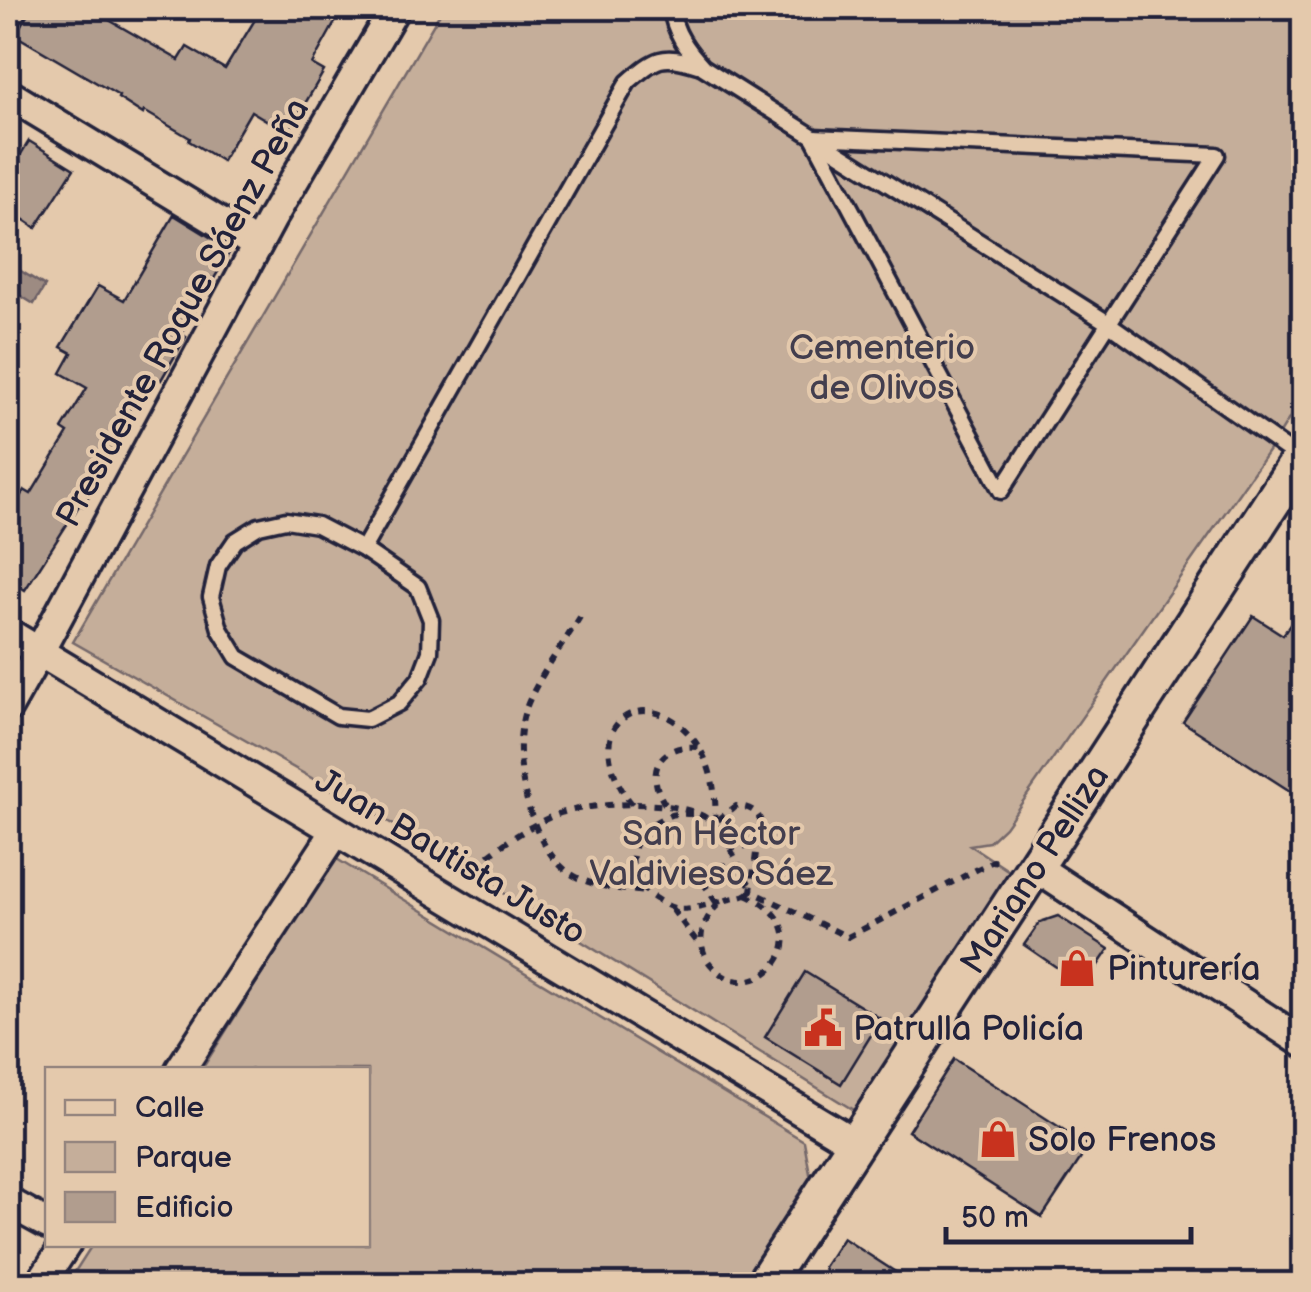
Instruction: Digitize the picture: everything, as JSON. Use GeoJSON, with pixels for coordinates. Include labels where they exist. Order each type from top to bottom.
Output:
{"type":"FeatureCollection","features":[{"type":"Feature","properties":{"kind":"street","name":"Presidente Roque Sáenz Peña"},"geometry":{"type":"LineString","coordinates":[[8,708],[257,244],[395,8]]}},
{"type":"Feature","properties":{"kind":"street"},"geometry":{"type":"LineString","coordinates":[[8,94],[257,244]]}},
{"type":"Feature","properties":{"kind":"street","name":"Mariano Pelliza"},"geometry":{"type":"LineString","coordinates":[[764,1284],[1302,457]]}},
{"type":"Feature","properties":{"kind":"street","name":"Juan Bautista Justo"},"geometry":{"type":"LineString","coordinates":[[8,633],[856,1144]]}},
{"type":"Feature","properties":{"kind":"street"},"geometry":{"type":"LineString","coordinates":[[182,1067],[336,831]]}},
{"type":"Feature","properties":{"kind":"street"},"geometry":{"type":"LineString","coordinates":[[1035,867],[1304,1043]]}},
{"type":"Feature","properties":{"kind":"street"},"geometry":{"type":"LineString","coordinates":[[8,1202],[45,1222]]}},
{"type":"Feature","properties":{"kind":"street"},"geometry":{"type":"LineString","coordinates":[[40,1284],[64,1247]]}},
{"type":"Feature","properties":{"kind":"lane"},"geometry":{"type":"LineString","coordinates":[[671,8],[685,48],[703,67],[1108,323],[1302,457]]}},
{"type":"Feature","properties":{"kind":"lane"},"geometry":{"type":"LineString","coordinates":[[363,549],[628,82],[652,62],[675,58],[703,67]]}},
{"type":"Feature","properties":{"kind":"lane"},"geometry":{"type":"LineString","coordinates":[[813,137],[1217,155],[1001,491],[813,137]]}},
{"type":"Feature","properties":{"kind":"lane"},"geometry":{"type":"LineString","coordinates":[[286,520],[317,524],[363,549],[418,587],[431,620],[430,652],[420,678],[400,703],[368,719],[338,716],[237,657],[220,628],[211,598],[218,566],[235,541],[259,526],[286,520]]}},
{"type":"Feature","properties":{"kind":"path"},"geometry":{"type":"LineString","coordinates":[[580,618],[525,711],[518,759],[521,779],[536,826],[553,858],[574,876],[602,887],[646,892]]}},
{"type":"Feature","properties":{"kind":"path"},"geometry":{"type":"LineString","coordinates":[[633,805],[622,792],[609,745],[619,723],[636,712],[663,714],[690,733],[709,768],[715,789],[715,826]]}},
{"type":"Feature","properties":{"kind":"path"},"geometry":{"type":"LineString","coordinates":[[665,804],[657,793],[654,778],[664,754],[678,747],[699,747]]}},
{"type":"Feature","properties":{"kind":"path"},"geometry":{"type":"LineString","coordinates":[[438,892],[487,855],[556,815],[597,807],[665,804],[700,814],[715,826],[739,866],[748,893],[772,909],[780,920],[784,933],[780,959],[759,978],[732,980],[720,974],[671,908],[646,892],[633,870],[635,844],[643,831],[672,814],[700,814]]}},
{"type":"Feature","properties":{"kind":"path"},"geometry":{"type":"LineString","coordinates":[[715,826],[720,817],[736,806],[750,808],[760,818],[761,832],[748,893]]}},
{"type":"Feature","properties":{"kind":"path"},"geometry":{"type":"LineString","coordinates":[[726,845],[747,846],[758,838]]}},
{"type":"Feature","properties":{"kind":"path"},"geometry":{"type":"LineString","coordinates":[[671,908],[720,902],[748,893],[848,937],[994,861],[1035,867]]}},
{"type":"Feature","properties":{"kind":"path"},"geometry":{"type":"LineString","coordinates":[[720,902],[706,887],[706,871],[718,864],[739,866]]}},
{"type":"Feature","properties":{"kind":"path"},"geometry":{"type":"LineString","coordinates":[[703,952],[704,926],[720,902]]}},
{"type":"Feature","properties":{"kind":"green space","name":"Cementerio de Olivos"},"geometry":{"type":"Polygon","coordinates":[[[443,8],[1303,8],[1303,396],[1005,827],[989,842],[970,845],[1009,871],[863,1116],[394,825],[73,642],[443,8]]]}},
{"type":"Feature","properties":{"kind":"green space"},"geometry":{"type":"Polygon","coordinates":[[[335,858],[804,1141],[811,1179],[740,1284],[67,1284],[91,1247],[370,1247],[370,1067],[203,1067],[335,858]]]}},
{"type":"Feature","properties":{"kind":"shaded area"},"geometry":{"type":"Polygon","coordinates":[[[11,265],[45,286],[34,304],[8,288],[11,265]]]}},
{"type":"Feature","properties":{"kind":"building"},"geometry":{"type":"Polygon","coordinates":[[[31,8],[88,8],[179,60],[187,47],[225,69],[262,8],[343,8],[312,64],[324,71],[288,133],[251,111],[222,161],[189,141],[190,138],[144,111],[143,114],[15,35],[31,8]]]}},
{"type":"Feature","properties":{"kind":"building"},"geometry":{"type":"Polygon","coordinates":[[[29,141],[74,169],[36,228],[8,209],[8,175],[29,141]]]}},
{"type":"Feature","properties":{"kind":"building"},"geometry":{"type":"Polygon","coordinates":[[[174,215],[231,250],[181,334],[186,337],[161,380],[151,375],[113,437],[120,441],[83,506],[80,504],[25,590],[8,579],[8,517],[24,490],[31,494],[68,433],[62,429],[87,388],[61,373],[72,353],[61,347],[98,286],[124,300],[174,215]]]}},
{"type":"Feature","properties":{"kind":"building"},"geometry":{"type":"Polygon","coordinates":[[[1304,604],[1304,800],[1183,722],[1253,616],[1283,635],[1304,604]]]}},
{"type":"Feature","properties":{"kind":"building","name":"Pinturería"},"geometry":{"type":"Polygon","coordinates":[[[1058,916],[1109,949],[1084,986],[1024,945],[1040,922],[1058,916]]]}},
{"type":"Feature","properties":{"kind":"building","name":"Patrulla Policía"},"geometry":{"type":"Polygon","coordinates":[[[805,972],[881,1019],[841,1084],[765,1037],[805,972]]]}},
{"type":"Feature","properties":{"kind":"building","name":"Solo Frenos"},"geometry":{"type":"Polygon","coordinates":[[[954,1059],[1089,1146],[1042,1217],[908,1131],[954,1059]]]}},
{"type":"Feature","properties":{"kind":"building"},"geometry":{"type":"Polygon","coordinates":[[[843,1238],[914,1284],[828,1284],[824,1267],[843,1238]]]}},
{"type":"Feature","properties":{"kind":"place","name":"Pinturería"},"geometry":{"type":"Point","coordinates":[1077,968]}},
{"type":"Feature","properties":{"kind":"place","name":"Patrulla Policía"},"geometry":{"type":"Point","coordinates":[823,1028]}},
{"type":"Feature","properties":{"kind":"place","name":"Solo Frenos"},"geometry":{"type":"Point","coordinates":[998,1139]}},
{"type":"Feature","properties":{"kind":"park label","name":"San Héctor Valdivieso Sáez"},"geometry":{"type":"Point","coordinates":[711,853]}}]}
